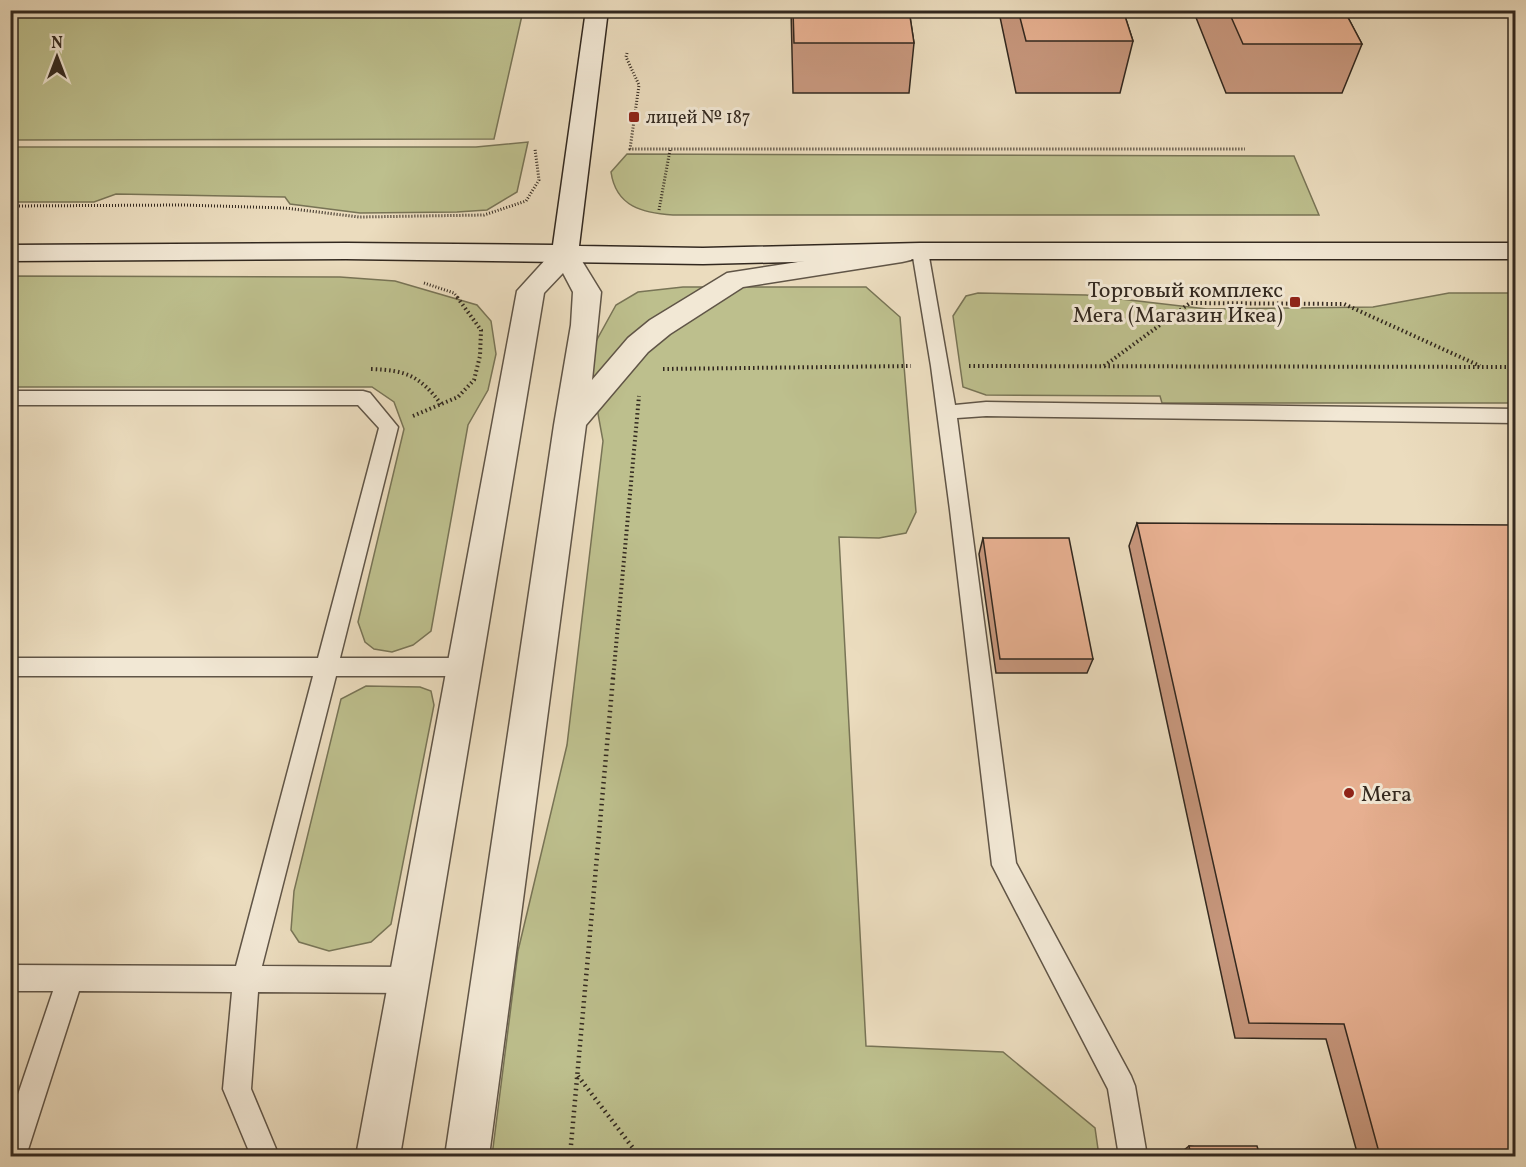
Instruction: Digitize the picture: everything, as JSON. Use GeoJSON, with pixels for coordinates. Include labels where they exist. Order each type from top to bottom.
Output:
{"type":"FeatureCollection","features":[{"type":"Feature","properties":{"kind":"street"},"geometry":{"type":"LineString","coordinates":[[468,1156],[569,424],[585,325],[587,292],[566,254],[577,149],[597,10]]}},
{"type":"Feature","properties":{"kind":"street"},"geometry":{"type":"LineString","coordinates":[[569,424],[638,345],[660,327],[736,279],[920,251]]}},
{"type":"Feature","properties":{"kind":"street"},"geometry":{"type":"LineString","coordinates":[[10,253],[357,252],[703,256],[920,251],[1515,251]]}},
{"type":"Feature","properties":{"kind":"street"},"geometry":{"type":"LineString","coordinates":[[378,1156],[407,980],[531,291],[566,254]]}},
{"type":"Feature","properties":{"kind":"lane"},"geometry":{"type":"LineString","coordinates":[[920,251],[947,412],[1004,865],[1121,1086],[1132,1156]]}},
{"type":"Feature","properties":{"kind":"lane"},"geometry":{"type":"LineString","coordinates":[[10,398],[363,399],[389,427],[246,980],[237,1089],[265,1156]]}},
{"type":"Feature","properties":{"kind":"lane"},"geometry":{"type":"LineString","coordinates":[[947,412],[986,409],[1515,416]]}},
{"type":"Feature","properties":{"kind":"lane"},"geometry":{"type":"LineString","coordinates":[[10,667],[463,667]]}},
{"type":"Feature","properties":{"kind":"lane"},"geometry":{"type":"LineString","coordinates":[[10,978],[407,980]]}},
{"type":"Feature","properties":{"kind":"lane"},"geometry":{"type":"LineString","coordinates":[[12,1156],[70,979]]}},
{"type":"Feature","properties":{"kind":"path"},"geometry":{"type":"LineString","coordinates":[[628,45],[626,57],[639,85],[630,149],[1245,149]]}},
{"type":"Feature","properties":{"kind":"path"},"geometry":{"type":"LineString","coordinates":[[10,206],[183,205],[285,208],[359,217],[484,215],[526,201],[539,180],[535,149]]}},
{"type":"Feature","properties":{"kind":"path"},"geometry":{"type":"LineString","coordinates":[[659,210],[670,150]]}},
{"type":"Feature","properties":{"kind":"path"},"geometry":{"type":"LineString","coordinates":[[389,427],[458,397],[474,380],[480,356],[481,330],[454,294],[422,282]]}},
{"type":"Feature","properties":{"kind":"path"},"geometry":{"type":"LineString","coordinates":[[1103,367],[1190,303],[1344,304],[1484,367]]}},
{"type":"Feature","properties":{"kind":"path"},"geometry":{"type":"LineString","coordinates":[[654,369],[940,366],[1515,367]]}},
{"type":"Feature","properties":{"kind":"path"},"geometry":{"type":"LineString","coordinates":[[570,1156],[639,393]]}},
{"type":"Feature","properties":{"kind":"path"},"geometry":{"type":"LineString","coordinates":[[578,1075],[639,1156]]}},
{"type":"Feature","properties":{"kind":"green space"},"geometry":{"type":"Polygon","coordinates":[[[10,11],[523,11],[494,139],[11,140],[10,11]]]}},
{"type":"Feature","properties":{"kind":"green space"},"geometry":{"type":"Polygon","coordinates":[[[528,142],[517,192],[487,210],[360,213],[290,204],[285,197],[116,194],[94,202],[11,202],[11,147],[476,147],[528,142]]]}},
{"type":"Feature","properties":{"kind":"green space"},"geometry":{"type":"Polygon","coordinates":[[[627,154],[1294,156],[1319,215],[673,215],[642,210],[633,206],[619,193],[611,172],[627,154]]]}},
{"type":"Feature","properties":{"kind":"green space"},"geometry":{"type":"Polygon","coordinates":[[[11,276],[340,277],[395,281],[477,305],[491,321],[496,354],[488,390],[468,425],[431,631],[413,645],[392,652],[374,649],[365,642],[358,622],[404,429],[394,402],[372,387],[11,387],[11,276]]]}},
{"type":"Feature","properties":{"kind":"green space"},"geometry":{"type":"Polygon","coordinates":[[[683,287],[866,287],[900,317],[916,512],[906,533],[879,538],[839,537],[866,1046],[1003,1052],[1095,1128],[1099,1156],[492,1156],[518,951],[567,745],[603,441],[592,381],[594,345],[616,305],[638,292],[683,287]]]}},
{"type":"Feature","properties":{"kind":"green space"},"geometry":{"type":"Polygon","coordinates":[[[978,293],[1086,295],[1207,309],[1373,307],[1449,293],[1515,293],[1515,403],[1162,403],[1160,396],[986,395],[963,387],[953,316],[966,296],[978,293]]]}},
{"type":"Feature","properties":{"kind":"green space"},"geometry":{"type":"Polygon","coordinates":[[[366,686],[420,687],[431,691],[434,705],[391,924],[371,942],[329,951],[299,942],[291,930],[294,891],[341,699],[366,686]]]}},
{"type":"Feature","properties":{"kind":"building"},"geometry":{"type":"Polygon","coordinates":[[[793,10],[909,10],[914,43],[794,43],[793,10]]]}},
{"type":"Feature","properties":{"kind":"building"},"geometry":{"type":"Polygon","coordinates":[[[1018,10],[1123,10],[1133,41],[1026,41],[1018,10]]]}},
{"type":"Feature","properties":{"kind":"building"},"geometry":{"type":"Polygon","coordinates":[[[1228,10],[1344,10],[1362,44],[1243,44],[1228,10]]]}},
{"type":"Feature","properties":{"kind":"building","name":"Мега"},"geometry":{"type":"Polygon","coordinates":[[[1137,523],[1515,525],[1515,1156],[1380,1156],[1344,1024],[1249,1023],[1137,523]]]}},
{"type":"Feature","properties":{"kind":"building"},"geometry":{"type":"Polygon","coordinates":[[[983,538],[1069,538],[1093,659],[1000,659],[983,538]]]}},
{"type":"Feature","properties":{"kind":"building"},"geometry":{"type":"Polygon","coordinates":[[[1189,1146],[1257,1146],[1260,1156],[1191,1156],[1189,1146]]]}},
{"type":"Feature","properties":{"kind":"place","name":"лицей № 187"},"geometry":{"type":"Point","coordinates":[634,117]}},
{"type":"Feature","properties":{"kind":"place","name":"Торговый комплекс Мега (Магазин Икеа)"},"geometry":{"type":"Point","coordinates":[1295,302]}},
{"type":"Feature","properties":{"kind":"place","name":"Мега"},"geometry":{"type":"Point","coordinates":[1349,793]}}]}
